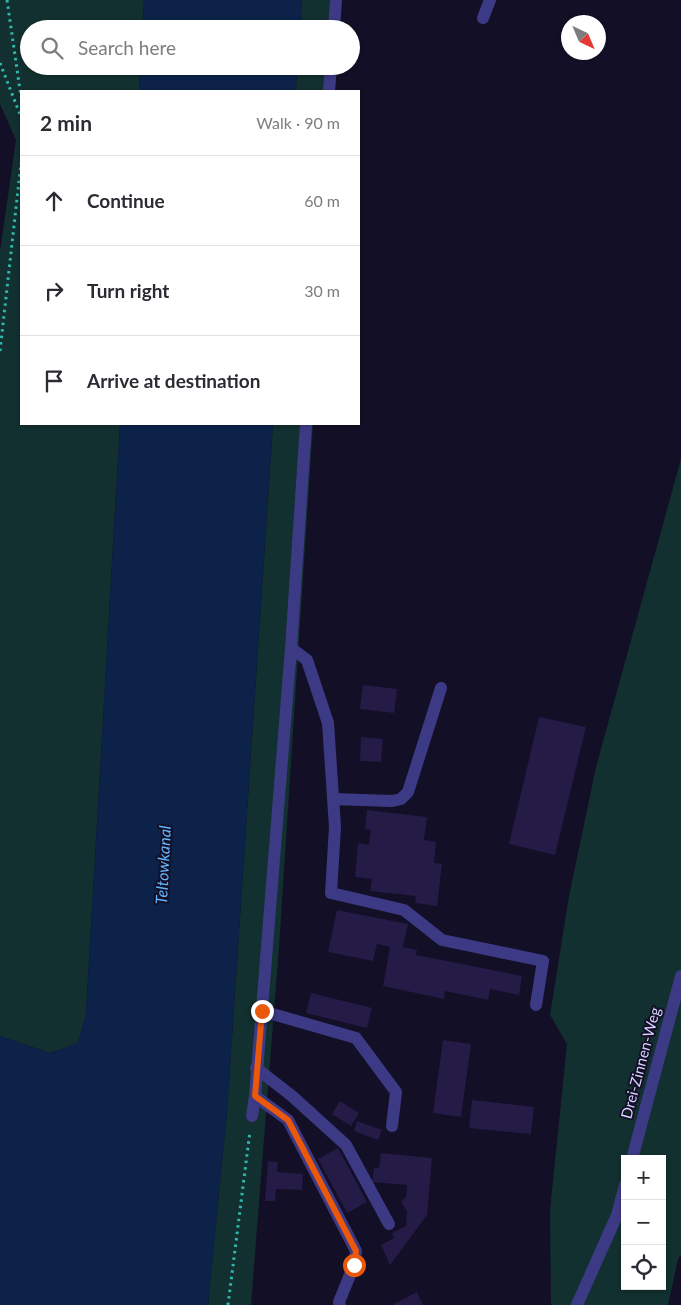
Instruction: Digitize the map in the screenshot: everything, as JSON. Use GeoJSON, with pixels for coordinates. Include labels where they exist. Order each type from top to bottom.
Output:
{"type":"FeatureCollection","features":[{"type":"Feature","properties":{"kind":"lane"},"geometry":{"type":"LineString","coordinates":[[335,20],[336,0]]}},
{"type":"Feature","properties":{"kind":"lane"},"geometry":{"type":"LineString","coordinates":[[483,18],[490,0]]}},
{"type":"Feature","properties":{"kind":"lane"},"geometry":{"type":"LineString","coordinates":[[329,90],[330,75]]}},
{"type":"Feature","properties":{"kind":"lane"},"geometry":{"type":"LineString","coordinates":[[252,1116],[291,648],[306,425]]}},
{"type":"Feature","properties":{"kind":"lane"},"geometry":{"type":"LineString","coordinates":[[291,648],[308,660],[328,723],[335,827],[331,893],[404,910],[442,940],[543,961],[536,1005]]}},
{"type":"Feature","properties":{"kind":"lane"},"geometry":{"type":"LineString","coordinates":[[333,799],[392,801],[401,799],[408,792],[441,688]]}},
{"type":"Feature","properties":{"kind":"lane","name":"Drei-Zinnen-Weg"},"geometry":{"type":"LineString","coordinates":[[633,1155],[681,976]]}},
{"type":"Feature","properties":{"kind":"lane"},"geometry":{"type":"LineString","coordinates":[[262,1011],[356,1038],[396,1092],[392,1126]]}},
{"type":"Feature","properties":{"kind":"lane"},"geometry":{"type":"LineString","coordinates":[[256,1068],[292,1096],[346,1145],[389,1224]]}},
{"type":"Feature","properties":{"kind":"lane"},"geometry":{"type":"LineString","coordinates":[[255,1096],[288,1120],[356,1251],[354,1265],[339,1302],[340,1305]]}},
{"type":"Feature","properties":{"kind":"lane"},"geometry":{"type":"LineString","coordinates":[[576,1305],[617,1215],[621,1200]]}},
{"type":"Feature","properties":{"kind":"path"},"geometry":{"type":"LineString","coordinates":[[7,0],[20,90]]}},
{"type":"Feature","properties":{"kind":"path"},"geometry":{"type":"LineString","coordinates":[[0,63],[20,114]]}},
{"type":"Feature","properties":{"kind":"path"},"geometry":{"type":"LineString","coordinates":[[0,351],[20,172]]}},
{"type":"Feature","properties":{"kind":"path"},"geometry":{"type":"LineString","coordinates":[[228,1305],[252,1116]]}},
{"type":"Feature","properties":{"kind":"green space"},"geometry":{"type":"Polygon","coordinates":[[[0,0],[144,0],[143,20],[20,20],[20,75],[140,75],[139,90],[20,90],[20,425],[120,425],[86,1014],[78,1043],[50,1053],[0,1036],[0,251],[16,140],[0,104],[0,0]]]}},
{"type":"Feature","properties":{"kind":"green space"},"geometry":{"type":"Polygon","coordinates":[[[302,0],[340,0],[339,20],[301,20],[302,0]]]}},
{"type":"Feature","properties":{"kind":"green space"},"geometry":{"type":"Polygon","coordinates":[[[297,75],[336,75],[335,90],[296,90],[297,75]]]}},
{"type":"Feature","properties":{"kind":"green space"},"geometry":{"type":"Polygon","coordinates":[[[273,425],[313,425],[279,947],[251,1305],[208,1305],[227,1112],[273,425]]]}},
{"type":"Feature","properties":{"kind":"green space"},"geometry":{"type":"Polygon","coordinates":[[[681,459],[681,1255],[678,1259],[668,1305],[551,1305],[550,1210],[567,1044],[550,1015],[569,896],[596,767],[681,459]]]}},
{"type":"Feature","properties":{"kind":"water"},"geometry":{"type":"Polygon","coordinates":[[[144,0],[302,0],[301,20],[143,20],[144,0]]]}},
{"type":"Feature","properties":{"kind":"water"},"geometry":{"type":"Polygon","coordinates":[[[140,75],[297,75],[296,90],[139,90],[140,75]]]}},
{"type":"Feature","properties":{"kind":"water","name":"Teltowkanal"},"geometry":{"type":"Polygon","coordinates":[[[120,425],[273,425],[227,1112],[208,1305],[0,1305],[0,1036],[50,1053],[78,1043],[86,1014],[120,425]]]}},
{"type":"Feature","properties":{"kind":"building"},"geometry":{"type":"Polygon","coordinates":[[[363,685],[397,689],[394,713],[360,709],[363,685]]]}},
{"type":"Feature","properties":{"kind":"building"},"geometry":{"type":"Polygon","coordinates":[[[539,717],[586,727],[555,855],[509,844],[539,717]]]}},
{"type":"Feature","properties":{"kind":"building"},"geometry":{"type":"Polygon","coordinates":[[[361,737],[383,739],[381,762],[360,761],[361,737]]]}},
{"type":"Feature","properties":{"kind":"building"},"geometry":{"type":"Polygon","coordinates":[[[367,810],[427,817],[424,840],[436,842],[434,863],[442,864],[437,906],[415,903],[416,896],[370,891],[372,879],[355,877],[358,843],[369,845],[371,830],[365,829],[367,810]]]}},
{"type":"Feature","properties":{"kind":"building"},"geometry":{"type":"Polygon","coordinates":[[[337,910],[408,924],[403,947],[417,950],[416,955],[522,976],[519,995],[490,989],[488,1000],[445,991],[444,999],[383,986],[390,947],[377,944],[373,961],[328,952],[337,910]]]}},
{"type":"Feature","properties":{"kind":"building"},"geometry":{"type":"Polygon","coordinates":[[[311,993],[372,1008],[367,1028],[306,1013],[311,993]]]}},
{"type":"Feature","properties":{"kind":"building"},"geometry":{"type":"Polygon","coordinates":[[[443,1040],[471,1044],[461,1117],[433,1113],[443,1040]]]}},
{"type":"Feature","properties":{"kind":"building"},"geometry":{"type":"Polygon","coordinates":[[[472,1100],[534,1107],[531,1134],[469,1128],[472,1100]]]}},
{"type":"Feature","properties":{"kind":"building"},"geometry":{"type":"Polygon","coordinates":[[[340,1101],[359,1113],[351,1126],[332,1114],[340,1101]]]}},
{"type":"Feature","properties":{"kind":"building"},"geometry":{"type":"Polygon","coordinates":[[[357,1121],[382,1130],[378,1140],[354,1131],[357,1121]]]}},
{"type":"Feature","properties":{"kind":"building"},"geometry":{"type":"Polygon","coordinates":[[[338,1148],[367,1202],[347,1213],[318,1159],[338,1148]]]}},
{"type":"Feature","properties":{"kind":"building"},"geometry":{"type":"Polygon","coordinates":[[[381,1153],[432,1158],[427,1215],[390,1265],[381,1245],[394,1238],[392,1233],[406,1226],[407,1211],[401,1202],[406,1197],[407,1185],[372,1182],[374,1168],[379,1168],[381,1153]]]}},
{"type":"Feature","properties":{"kind":"building"},"geometry":{"type":"Polygon","coordinates":[[[268,1161],[278,1162],[277,1172],[303,1174],[302,1190],[276,1189],[275,1201],[265,1201],[268,1161]]]}},
{"type":"Feature","properties":{"kind":"building"},"geometry":{"type":"Polygon","coordinates":[[[417,1292],[423,1305],[394,1305],[394,1304],[417,1292]]]}},
{"type":"Feature","properties":{"kind":"route"},"geometry":{"type":"LineString","coordinates":[[262,1011],[255,1096],[288,1120],[356,1251],[354,1265]]}}]}
